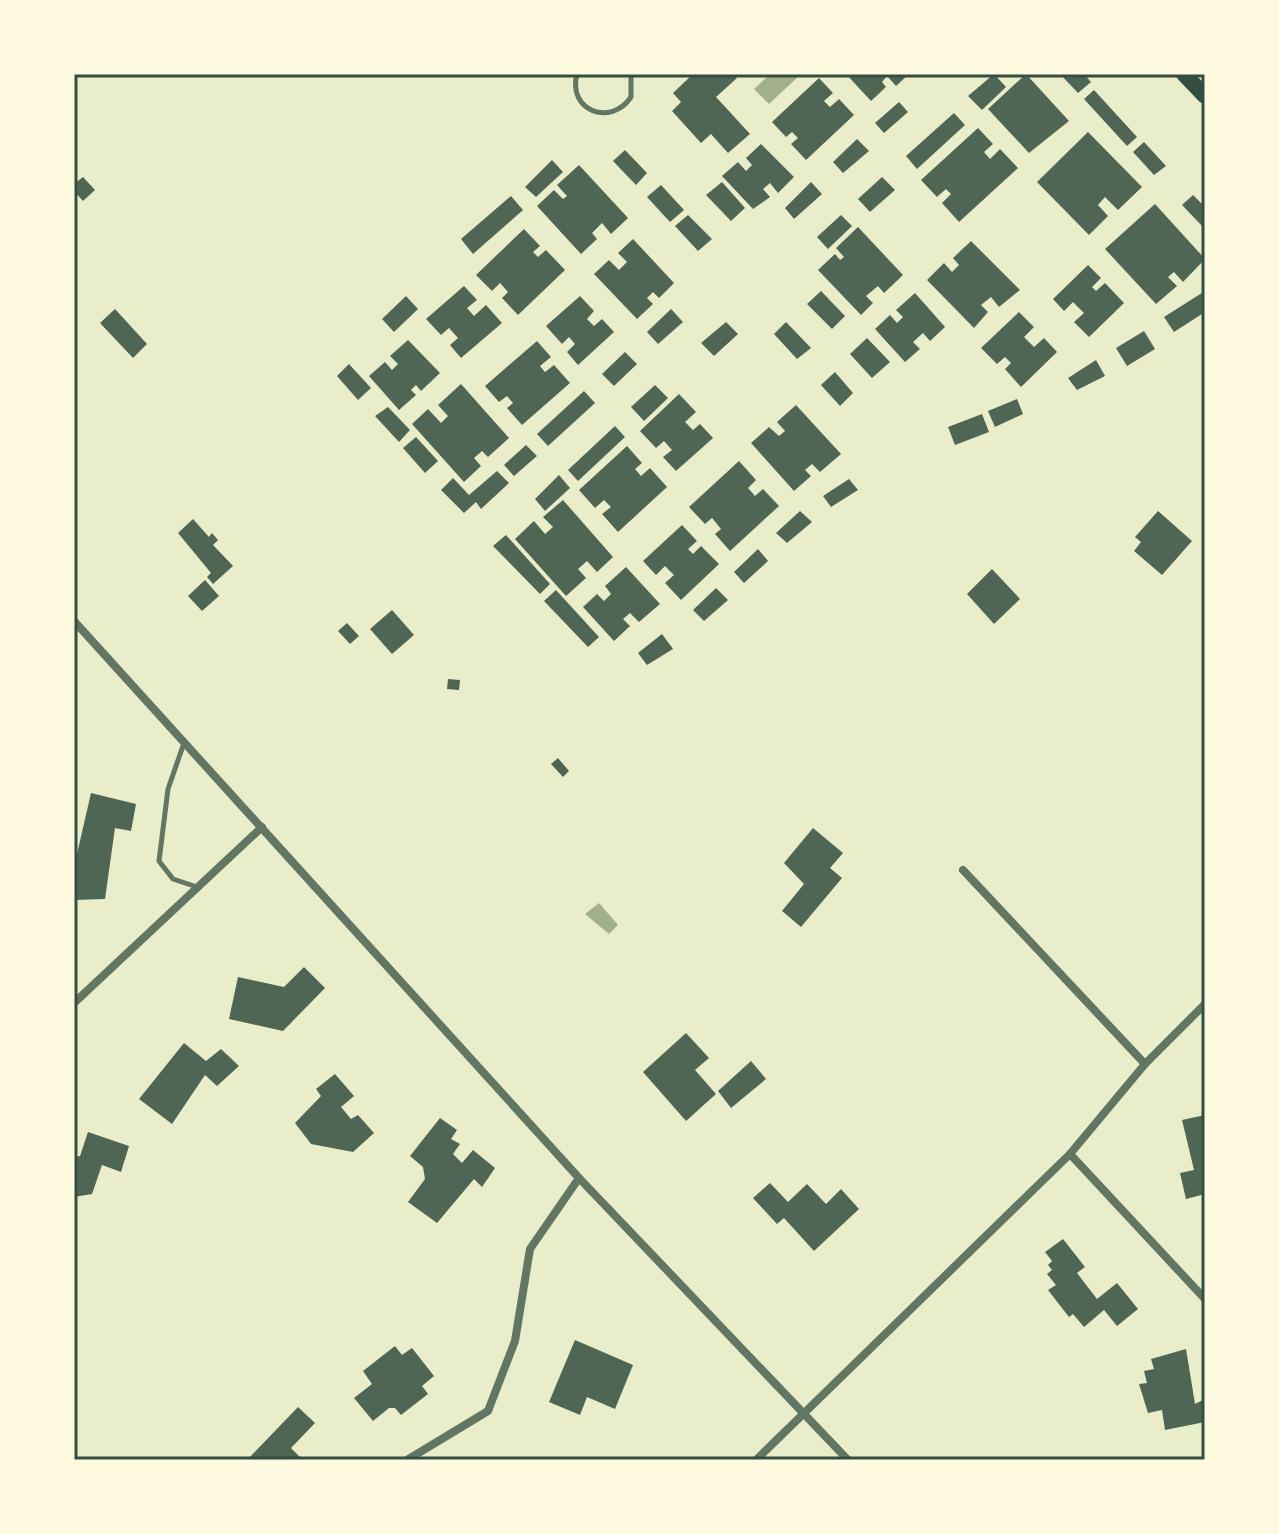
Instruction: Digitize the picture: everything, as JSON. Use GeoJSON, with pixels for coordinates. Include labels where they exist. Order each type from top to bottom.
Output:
{"type":"FeatureCollection","features":[{"type":"Feature","properties":{"kind":"main road"},"geometry":{"type":"LineString","coordinates":[[1184,74],[1205,96]]}},
{"type":"Feature","properties":{"kind":"street"},"geometry":{"type":"LineString","coordinates":[[74,621],[579,1178],[848,1460]]}},
{"type":"Feature","properties":{"kind":"street"},"geometry":{"type":"LineString","coordinates":[[74,1003],[262,827]]}},
{"type":"Feature","properties":{"kind":"street"},"geometry":{"type":"LineString","coordinates":[[963,870],[1145,1064]]}},
{"type":"Feature","properties":{"kind":"street"},"geometry":{"type":"LineString","coordinates":[[756,1460],[1070,1154],[1145,1064],[1205,1004]]}},
{"type":"Feature","properties":{"kind":"street"},"geometry":{"type":"LineString","coordinates":[[1070,1154],[1205,1299]]}},
{"type":"Feature","properties":{"kind":"street"},"geometry":{"type":"LineString","coordinates":[[407,1460],[488,1411],[515,1341],[530,1249],[579,1178]]}},
{"type":"Feature","properties":{"kind":"lane"},"geometry":{"type":"LineString","coordinates":[[577,74],[575,87],[582,104],[589,110],[608,114],[618,111],[631,97],[631,74]]}},
{"type":"Feature","properties":{"kind":"lane"},"geometry":{"type":"LineString","coordinates":[[184,742],[168,789],[159,861],[173,879],[197,887]]}},
{"type":"Feature","properties":{"kind":"shaded area"},"geometry":{"type":"Polygon","coordinates":[[[764,74],[801,74],[769,104],[754,89],[767,77],[764,74]]]}},
{"type":"Feature","properties":{"kind":"shaded area"},"geometry":{"type":"Polygon","coordinates":[[[599,903],[618,925],[609,934],[585,914],[599,903]]]}},
{"type":"Feature","properties":{"kind":"building"},"geometry":{"type":"Polygon","coordinates":[[[693,74],[733,74],[737,78],[716,97],[750,134],[728,153],[711,134],[701,143],[672,111],[681,102],[673,93],[693,74]]]}},
{"type":"Feature","properties":{"kind":"building"},"geometry":{"type":"Polygon","coordinates":[[[846,74],[909,74],[896,86],[887,76],[882,82],[886,87],[871,101],[846,74]]]}},
{"type":"Feature","properties":{"kind":"building"},"geometry":{"type":"Polygon","coordinates":[[[994,74],[1006,87],[982,110],[968,96],[994,74]]]}},
{"type":"Feature","properties":{"kind":"building"},"geometry":{"type":"Polygon","coordinates":[[[1026,74],[1069,121],[1029,153],[988,109],[1026,74]]]}},
{"type":"Feature","properties":{"kind":"building"},"geometry":{"type":"Polygon","coordinates":[[[1060,74],[1084,74],[1091,82],[1078,93],[1060,74]]]}},
{"type":"Feature","properties":{"kind":"building"},"geometry":{"type":"Polygon","coordinates":[[[819,78],[833,93],[824,101],[830,107],[839,99],[854,115],[806,160],[791,144],[798,138],[792,132],[786,137],[772,122],[819,78]]]}},
{"type":"Feature","properties":{"kind":"building"},"geometry":{"type":"Polygon","coordinates":[[[1094,90],[1137,137],[1127,146],[1084,99],[1094,90]]]}},
{"type":"Feature","properties":{"kind":"building"},"geometry":{"type":"Polygon","coordinates":[[[899,102],[908,112],[884,133],[875,123],[899,102]]]}},
{"type":"Feature","properties":{"kind":"building"},"geometry":{"type":"Polygon","coordinates":[[[954,113],[965,125],[917,169],[906,156],[954,113]]]}},
{"type":"Feature","properties":{"kind":"building"},"geometry":{"type":"Polygon","coordinates":[[[978,128],[993,144],[984,152],[990,159],[1000,149],[1018,168],[959,222],[942,203],[951,194],[946,189],[937,197],[921,180],[978,128]]]}},
{"type":"Feature","properties":{"kind":"building"},"geometry":{"type":"Polygon","coordinates":[[[1088,132],[1142,187],[1118,210],[1105,197],[1098,205],[1108,216],[1089,235],[1037,182],[1088,132]]]}},
{"type":"Feature","properties":{"kind":"building"},"geometry":{"type":"Polygon","coordinates":[[[857,139],[869,151],[843,173],[833,162],[857,139]]]}},
{"type":"Feature","properties":{"kind":"building"},"geometry":{"type":"Polygon","coordinates":[[[1144,142],[1166,166],[1154,175],[1133,152],[1144,142]]]}},
{"type":"Feature","properties":{"kind":"building"},"geometry":{"type":"Polygon","coordinates":[[[761,144],[794,177],[778,193],[770,183],[763,189],[770,197],[753,209],[722,176],[738,162],[746,171],[752,165],[746,158],[761,144]]]}},
{"type":"Feature","properties":{"kind":"building"},"geometry":{"type":"Polygon","coordinates":[[[625,150],[647,173],[636,185],[613,161],[625,150]]]}},
{"type":"Feature","properties":{"kind":"building"},"geometry":{"type":"Polygon","coordinates":[[[552,160],[563,172],[536,197],[525,187],[552,160]]]}},
{"type":"Feature","properties":{"kind":"building"},"geometry":{"type":"Polygon","coordinates":[[[579,165],[628,218],[611,234],[602,223],[592,233],[597,239],[581,254],[537,206],[554,190],[563,199],[567,196],[557,185],[579,165]]]}},
{"type":"Feature","properties":{"kind":"building"},"geometry":{"type":"Polygon","coordinates":[[[83,177],[95,190],[83,201],[74,191],[74,184],[83,177]]]}},
{"type":"Feature","properties":{"kind":"building"},"geometry":{"type":"Polygon","coordinates":[[[882,177],[895,190],[870,212],[858,199],[882,177]]]}},
{"type":"Feature","properties":{"kind":"building"},"geometry":{"type":"Polygon","coordinates":[[[722,182],[745,208],[731,221],[706,195],[722,182]]]}},
{"type":"Feature","properties":{"kind":"building"},"geometry":{"type":"Polygon","coordinates":[[[811,182],[822,194],[794,219],[785,208],[811,182]]]}},
{"type":"Feature","properties":{"kind":"building"},"geometry":{"type":"Polygon","coordinates":[[[661,185],[684,210],[670,222],[647,197],[661,185]]]}},
{"type":"Feature","properties":{"kind":"building"},"geometry":{"type":"Polygon","coordinates":[[[1193,195],[1205,207],[1205,229],[1182,205],[1193,195]]]}},
{"type":"Feature","properties":{"kind":"building"},"geometry":{"type":"Polygon","coordinates":[[[511,196],[523,210],[473,254],[461,239],[511,196]]]}},
{"type":"Feature","properties":{"kind":"building"},"geometry":{"type":"Polygon","coordinates":[[[1155,204],[1205,259],[1183,282],[1174,272],[1168,277],[1177,286],[1156,304],[1105,249],[1155,204]]]}},
{"type":"Feature","properties":{"kind":"building"},"geometry":{"type":"Polygon","coordinates":[[[688,215],[712,239],[698,251],[675,226],[688,215]]]}},
{"type":"Feature","properties":{"kind":"building"},"geometry":{"type":"Polygon","coordinates":[[[841,215],[852,226],[828,249],[817,237],[841,215]]]}},
{"type":"Feature","properties":{"kind":"building"},"geometry":{"type":"Polygon","coordinates":[[[858,227],[903,275],[884,293],[878,286],[866,296],[873,303],[861,315],[818,270],[835,254],[840,260],[844,257],[836,248],[858,227]]]}},
{"type":"Feature","properties":{"kind":"building"},"geometry":{"type":"Polygon","coordinates":[[[524,229],[540,246],[533,252],[538,257],[546,250],[565,270],[518,315],[502,298],[508,292],[500,283],[492,291],[476,275],[524,229]]]}},
{"type":"Feature","properties":{"kind":"building"},"geometry":{"type":"Polygon","coordinates":[[[633,239],[674,283],[659,298],[653,292],[647,298],[653,304],[637,319],[594,274],[609,260],[619,270],[627,262],[618,253],[633,239]]]}},
{"type":"Feature","properties":{"kind":"building"},"geometry":{"type":"Polygon","coordinates":[[[971,241],[1020,290],[999,307],[991,297],[981,305],[988,312],[974,328],[927,280],[944,263],[952,272],[959,265],[953,258],[971,241]]]}},
{"type":"Feature","properties":{"kind":"building"},"geometry":{"type":"Polygon","coordinates":[[[1088,265],[1101,278],[1092,287],[1096,291],[1105,283],[1124,303],[1089,337],[1074,322],[1084,313],[1073,302],[1064,311],[1053,299],[1088,265]]]}},
{"type":"Feature","properties":{"kind":"building"},"geometry":{"type":"Polygon","coordinates":[[[464,286],[477,300],[467,308],[474,316],[486,305],[502,323],[461,358],[450,345],[458,338],[449,328],[441,335],[426,319],[464,286]]]}},
{"type":"Feature","properties":{"kind":"building"},"geometry":{"type":"Polygon","coordinates":[[[821,291],[845,316],[832,329],[807,304],[821,291]]]}},
{"type":"Feature","properties":{"kind":"building"},"geometry":{"type":"Polygon","coordinates":[[[1205,291],[1205,312],[1174,332],[1164,317],[1205,291]]]}},
{"type":"Feature","properties":{"kind":"building"},"geometry":{"type":"Polygon","coordinates":[[[915,293],[945,327],[930,341],[923,333],[913,342],[920,349],[905,362],[875,329],[890,315],[897,323],[903,317],[896,310],[915,293]]]}},
{"type":"Feature","properties":{"kind":"building"},"geometry":{"type":"Polygon","coordinates":[[[406,296],[418,309],[394,332],[382,319],[406,296]]]}},
{"type":"Feature","properties":{"kind":"building"},"geometry":{"type":"Polygon","coordinates":[[[580,296],[594,311],[587,319],[594,326],[602,319],[614,332],[578,365],[567,352],[575,344],[569,337],[562,344],[546,326],[580,296]]]}},
{"type":"Feature","properties":{"kind":"building"},"geometry":{"type":"Polygon","coordinates":[[[115,309],[147,344],[133,358],[100,323],[115,309]]]}},
{"type":"Feature","properties":{"kind":"building"},"geometry":{"type":"Polygon","coordinates":[[[671,309],[683,322],[658,344],[647,332],[671,309]]]}},
{"type":"Feature","properties":{"kind":"building"},"geometry":{"type":"Polygon","coordinates":[[[1019,312],[1034,327],[1024,337],[1034,347],[1044,338],[1057,352],[1021,387],[1005,369],[1011,363],[1005,357],[997,364],[981,348],[1019,312]]]}},
{"type":"Feature","properties":{"kind":"building"},"geometry":{"type":"Polygon","coordinates":[[[726,322],[738,334],[714,356],[701,343],[726,322]]]}},
{"type":"Feature","properties":{"kind":"building"},"geometry":{"type":"Polygon","coordinates":[[[786,322],[811,348],[797,359],[774,334],[786,322]]]}},
{"type":"Feature","properties":{"kind":"building"},"geometry":{"type":"Polygon","coordinates":[[[1144,331],[1155,349],[1127,366],[1116,348],[1144,331]]]}},
{"type":"Feature","properties":{"kind":"building"},"geometry":{"type":"Polygon","coordinates":[[[867,338],[890,362],[872,378],[850,354],[867,338]]]}},
{"type":"Feature","properties":{"kind":"building"},"geometry":{"type":"Polygon","coordinates":[[[408,340],[440,373],[421,391],[416,385],[411,390],[416,395],[399,410],[369,376],[385,362],[392,370],[398,364],[390,356],[408,340]]]}},
{"type":"Feature","properties":{"kind":"building"},"geometry":{"type":"Polygon","coordinates":[[[537,341],[551,357],[540,366],[545,372],[554,365],[570,383],[522,425],[507,408],[513,403],[507,396],[499,402],[485,386],[537,341]]]}},
{"type":"Feature","properties":{"kind":"building"},"geometry":{"type":"Polygon","coordinates":[[[625,352],[637,364],[614,386],[602,374],[625,352]]]}},
{"type":"Feature","properties":{"kind":"building"},"geometry":{"type":"Polygon","coordinates":[[[1096,360],[1105,376],[1077,390],[1068,378],[1096,360]]]}},
{"type":"Feature","properties":{"kind":"building"},"geometry":{"type":"Polygon","coordinates":[[[349,364],[371,388],[358,400],[337,376],[349,364]]]}},
{"type":"Feature","properties":{"kind":"building"},"geometry":{"type":"Polygon","coordinates":[[[835,372],[853,393],[840,406],[821,385],[835,372]]]}},
{"type":"Feature","properties":{"kind":"building"},"geometry":{"type":"Polygon","coordinates":[[[461,384],[509,438],[488,457],[482,451],[474,458],[481,466],[464,482],[412,424],[428,409],[441,423],[448,416],[438,405],[461,384]]]}},
{"type":"Feature","properties":{"kind":"building"},"geometry":{"type":"Polygon","coordinates":[[[655,385],[668,398],[644,421],[631,407],[655,385]]]}},
{"type":"Feature","properties":{"kind":"building"},"geometry":{"type":"Polygon","coordinates":[[[584,391],[595,403],[548,446],[537,434],[584,391]]]}},
{"type":"Feature","properties":{"kind":"building"},"geometry":{"type":"Polygon","coordinates":[[[679,394],[696,412],[685,422],[693,430],[700,424],[713,438],[676,471],[663,457],[672,450],[664,441],[656,448],[640,431],[679,394]]]}},
{"type":"Feature","properties":{"kind":"building"},"geometry":{"type":"Polygon","coordinates":[[[1017,399],[1023,414],[995,427],[988,411],[1017,399]]]}},
{"type":"Feature","properties":{"kind":"building"},"geometry":{"type":"Polygon","coordinates":[[[796,405],[841,454],[820,472],[812,464],[805,470],[811,476],[794,491],[751,443],[769,427],[779,436],[785,431],[777,422],[796,405]]]}},
{"type":"Feature","properties":{"kind":"building"},"geometry":{"type":"Polygon","coordinates":[[[388,407],[410,430],[399,442],[375,416],[388,407]]]}},
{"type":"Feature","properties":{"kind":"building"},"geometry":{"type":"Polygon","coordinates":[[[982,414],[989,432],[955,445],[948,427],[982,414]]]}},
{"type":"Feature","properties":{"kind":"building"},"geometry":{"type":"Polygon","coordinates":[[[615,426],[625,437],[578,481],[568,470],[615,426]]]}},
{"type":"Feature","properties":{"kind":"building"},"geometry":{"type":"Polygon","coordinates":[[[416,437],[438,461],[425,473],[403,448],[416,437]]]}},
{"type":"Feature","properties":{"kind":"building"},"geometry":{"type":"Polygon","coordinates":[[[526,445],[537,456],[514,476],[504,465],[526,445]]]}},
{"type":"Feature","properties":{"kind":"building"},"geometry":{"type":"Polygon","coordinates":[[[627,446],[642,463],[635,469],[641,476],[650,468],[667,487],[618,532],[602,514],[611,507],[604,500],[595,508],[579,490],[627,446]]]}},
{"type":"Feature","properties":{"kind":"building"},"geometry":{"type":"Polygon","coordinates":[[[739,461],[756,480],[748,488],[755,496],[763,489],[779,506],[730,551],[715,534],[721,529],[712,518],[705,524],[689,507],[739,461]]]}},
{"type":"Feature","properties":{"kind":"building"},"geometry":{"type":"Polygon","coordinates":[[[497,471],[509,483],[481,509],[476,502],[464,513],[441,490],[453,478],[469,495],[497,471]]]}},
{"type":"Feature","properties":{"kind":"building"},"geometry":{"type":"Polygon","coordinates":[[[559,475],[570,488],[545,511],[535,499],[559,475]]]}},
{"type":"Feature","properties":{"kind":"building"},"geometry":{"type":"Polygon","coordinates":[[[849,479],[858,490],[831,507],[823,496],[849,479]]]}},
{"type":"Feature","properties":{"kind":"building"},"geometry":{"type":"Polygon","coordinates":[[[563,500],[613,557],[597,572],[587,561],[578,569],[586,578],[566,596],[515,539],[534,521],[545,534],[553,527],[543,517],[563,500]]]}},
{"type":"Feature","properties":{"kind":"building"},"geometry":{"type":"Polygon","coordinates":[[[800,511],[812,522],[787,543],[776,533],[800,511]]]}},
{"type":"Feature","properties":{"kind":"building"},"geometry":{"type":"Polygon","coordinates":[[[1158,511],[1192,541],[1162,575],[1134,551],[1141,542],[1135,537],[1158,511]]]}},
{"type":"Feature","properties":{"kind":"building"},"geometry":{"type":"Polygon","coordinates":[[[193,519],[209,537],[212,533],[218,540],[213,545],[233,566],[213,584],[207,577],[211,573],[178,533],[193,519]]]}},
{"type":"Feature","properties":{"kind":"building"},"geometry":{"type":"Polygon","coordinates":[[[682,525],[697,541],[688,549],[693,554],[701,546],[719,564],[681,600],[665,583],[674,575],[665,566],[656,575],[643,561],[682,525]]]}},
{"type":"Feature","properties":{"kind":"building"},"geometry":{"type":"Polygon","coordinates":[[[506,535],[550,584],[540,594],[493,546],[506,535]]]}},
{"type":"Feature","properties":{"kind":"building"},"geometry":{"type":"Polygon","coordinates":[[[758,549],[768,561],[744,583],[734,572],[758,549]]]}},
{"type":"Feature","properties":{"kind":"building"},"geometry":{"type":"Polygon","coordinates":[[[626,567],[660,604],[639,622],[630,613],[623,619],[630,626],[614,641],[583,607],[597,594],[604,601],[611,594],[605,586],[626,567]]]}},
{"type":"Feature","properties":{"kind":"building"},"geometry":{"type":"Polygon","coordinates":[[[992,569],[1020,599],[994,624],[967,594],[992,569]]]}},
{"type":"Feature","properties":{"kind":"building"},"geometry":{"type":"Polygon","coordinates":[[[205,580],[219,596],[202,611],[188,596],[205,580]]]}},
{"type":"Feature","properties":{"kind":"building"},"geometry":{"type":"Polygon","coordinates":[[[716,588],[728,600],[704,621],[693,610],[716,588]]]}},
{"type":"Feature","properties":{"kind":"building"},"geometry":{"type":"Polygon","coordinates":[[[556,590],[599,637],[588,647],[544,601],[556,590]]]}},
{"type":"Feature","properties":{"kind":"building"},"geometry":{"type":"Polygon","coordinates":[[[392,610],[414,635],[392,654],[370,629],[392,610]]]}},
{"type":"Feature","properties":{"kind":"building"},"geometry":{"type":"Polygon","coordinates":[[[347,623],[359,636],[350,644],[338,631],[347,623]]]}},
{"type":"Feature","properties":{"kind":"building"},"geometry":{"type":"Polygon","coordinates":[[[662,634],[673,649],[647,665],[638,653],[662,634]]]}},
{"type":"Feature","properties":{"kind":"building"},"geometry":{"type":"Polygon","coordinates":[[[448,679],[460,680],[459,690],[447,689],[448,679]]]}},
{"type":"Feature","properties":{"kind":"building"},"geometry":{"type":"Polygon","coordinates":[[[558,758],[569,771],[563,777],[551,764],[558,758]]]}},
{"type":"Feature","properties":{"kind":"building"},"geometry":{"type":"Polygon","coordinates":[[[91,793],[136,804],[131,831],[115,828],[105,899],[74,900],[74,867],[91,793]]]}},
{"type":"Feature","properties":{"kind":"building"},"geometry":{"type":"Polygon","coordinates":[[[813,828],[843,853],[830,868],[842,878],[801,927],[782,911],[804,884],[784,863],[813,828]]]}},
{"type":"Feature","properties":{"kind":"building"},"geometry":{"type":"Polygon","coordinates":[[[304,967],[325,988],[283,1031],[229,1019],[238,977],[284,987],[304,967]]]}},
{"type":"Feature","properties":{"kind":"building"},"geometry":{"type":"Polygon","coordinates":[[[686,1033],[709,1058],[695,1070],[716,1094],[686,1121],[643,1072],[686,1033]]]}},
{"type":"Feature","properties":{"kind":"building"},"geometry":{"type":"Polygon","coordinates":[[[184,1043],[206,1061],[221,1049],[239,1066],[217,1086],[205,1075],[172,1124],[139,1099],[184,1043]]]}},
{"type":"Feature","properties":{"kind":"building"},"geometry":{"type":"Polygon","coordinates":[[[751,1061],[766,1079],[731,1108],[718,1091],[751,1061]]]}},
{"type":"Feature","properties":{"kind":"building"},"geometry":{"type":"Polygon","coordinates":[[[335,1074],[354,1096],[341,1107],[351,1119],[358,1115],[374,1133],[353,1152],[311,1144],[295,1123],[321,1096],[316,1089],[335,1074]]]}},
{"type":"Feature","properties":{"kind":"building"},"geometry":{"type":"Polygon","coordinates":[[[1205,1115],[1205,1194],[1186,1199],[1180,1173],[1194,1170],[1182,1120],[1205,1115]]]}},
{"type":"Feature","properties":{"kind":"building"},"geometry":{"type":"Polygon","coordinates":[[[440,1118],[457,1130],[451,1139],[460,1144],[453,1154],[462,1163],[473,1150],[495,1168],[482,1187],[474,1179],[437,1223],[408,1202],[425,1179],[423,1167],[410,1156],[440,1118]]]}},
{"type":"Feature","properties":{"kind":"building"},"geometry":{"type":"Polygon","coordinates":[[[88,1132],[129,1146],[121,1172],[102,1165],[92,1194],[74,1197],[74,1157],[80,1156],[88,1132]]]}},
{"type":"Feature","properties":{"kind":"building"},"geometry":{"type":"Polygon","coordinates":[[[770,1183],[788,1202],[807,1184],[826,1204],[841,1189],[859,1209],[814,1251],[784,1218],[777,1224],[753,1198],[770,1183]]]}},
{"type":"Feature","properties":{"kind":"building"},"geometry":{"type":"Polygon","coordinates":[[[1063,1239],[1085,1267],[1077,1273],[1097,1299],[1117,1283],[1138,1309],[1117,1326],[1104,1310],[1084,1327],[1073,1314],[1069,1317],[1048,1290],[1056,1285],[1047,1274],[1052,1270],[1048,1265],[1052,1261],[1045,1252],[1063,1239]]]}},
{"type":"Feature","properties":{"kind":"building"},"geometry":{"type":"Polygon","coordinates":[[[575,1340],[633,1365],[615,1409],[587,1397],[580,1415],[549,1402],[575,1340]]]}},
{"type":"Feature","properties":{"kind":"building"},"geometry":{"type":"Polygon","coordinates":[[[395,1346],[402,1355],[412,1348],[434,1376],[422,1386],[428,1394],[401,1415],[395,1408],[389,1408],[373,1421],[354,1398],[372,1384],[363,1371],[395,1346]]]}},
{"type":"Feature","properties":{"kind":"building"},"geometry":{"type":"Polygon","coordinates":[[[1186,1349],[1195,1404],[1205,1399],[1205,1422],[1165,1430],[1162,1410],[1148,1413],[1139,1384],[1147,1383],[1144,1371],[1154,1369],[1151,1359],[1186,1349]]]}},
{"type":"Feature","properties":{"kind":"building"},"geometry":{"type":"Polygon","coordinates":[[[298,1407],[315,1423],[291,1448],[303,1460],[247,1460],[298,1407]]]}}]}
